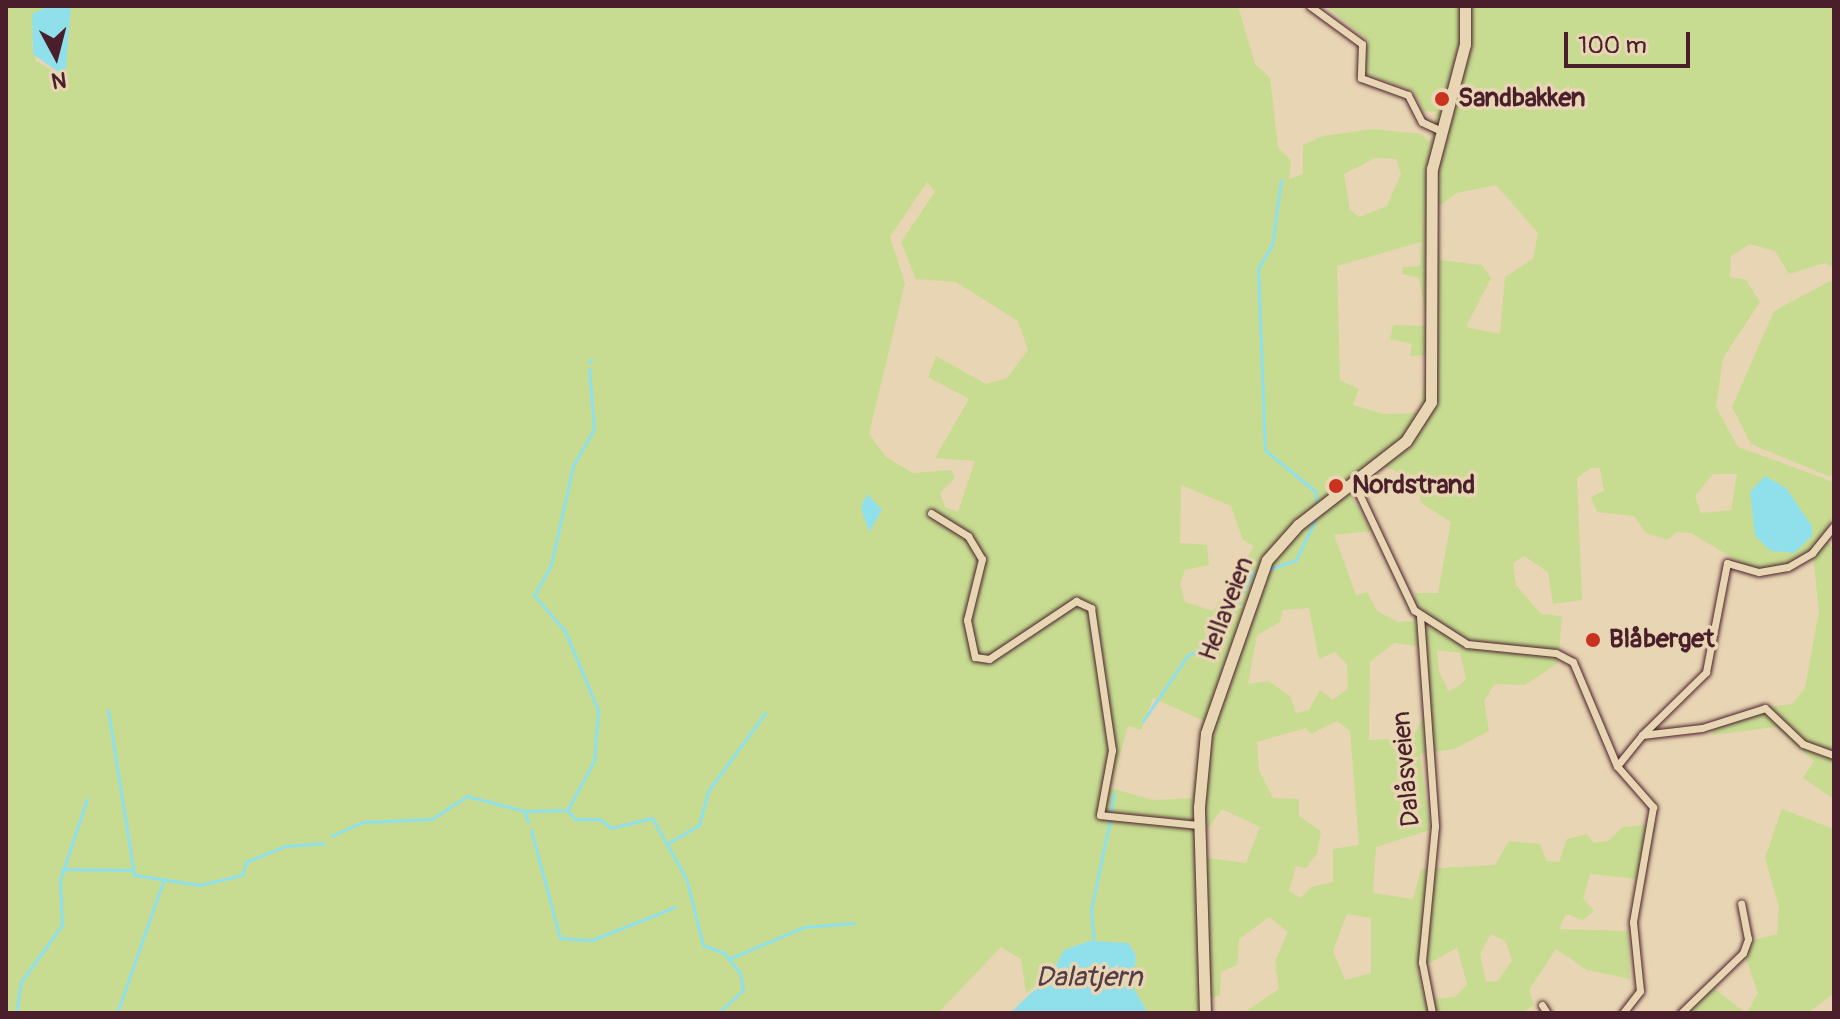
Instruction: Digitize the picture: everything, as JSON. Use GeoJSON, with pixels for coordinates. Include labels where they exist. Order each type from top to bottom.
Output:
{"type":"FeatureCollection","features":[{"type":"Feature","properties":{"kind":"main road","name":"Hellaveien"},"geometry":{"type":"LineString","coordinates":[[1205,1013],[1199,825],[1203,745],[1260,573],[1285,538],[1414,431],[1433,392],[1431,183],[1439,130],[1465,44],[1465,6]]}},
{"type":"Feature","properties":{"kind":"street"},"geometry":{"type":"LineString","coordinates":[[1310,6],[1362,44],[1361,78],[1408,95],[1422,122],[1439,130]]}},
{"type":"Feature","properties":{"kind":"street"},"geometry":{"type":"LineString","coordinates":[[1353,481],[1395,580],[1420,616],[1467,644],[1556,653],[1573,662],[1617,766],[1655,814],[1633,922],[1640,991],[1623,1013]]}},
{"type":"Feature","properties":{"kind":"street"},"geometry":{"type":"LineString","coordinates":[[931,513],[968,536],[982,559],[967,620],[975,657],[989,659],[1076,601],[1091,608],[1112,750],[1100,815],[1199,825]]}},
{"type":"Feature","properties":{"kind":"street"},"geometry":{"type":"LineString","coordinates":[[1617,766],[1642,735],[1706,672],[1727,563],[1759,572],[1788,567],[1812,553],[1834,526]]}},
{"type":"Feature","properties":{"kind":"street","name":"Dalåsveien"},"geometry":{"type":"LineString","coordinates":[[1420,616],[1435,826],[1422,962],[1432,1013]]}},
{"type":"Feature","properties":{"kind":"street"},"geometry":{"type":"LineString","coordinates":[[1642,735],[1702,728],[1765,708],[1803,744],[1834,755]]}},
{"type":"Feature","properties":{"kind":"street"},"geometry":{"type":"LineString","coordinates":[[1681,1013],[1743,953],[1748,939],[1741,904]]}},
{"type":"Feature","properties":{"kind":"street"},"geometry":{"type":"LineString","coordinates":[[1542,1005],[1547,1013]]}},
{"type":"Feature","properties":{"kind":"green space"},"geometry":{"type":"Polygon","coordinates":[[[6,6],[49,6],[34,24],[32,46],[36,61],[64,77],[71,6],[1238,6],[1255,64],[1270,78],[1278,147],[1291,160],[1289,179],[1303,174],[1303,145],[1323,136],[1373,129],[1421,134],[1430,143],[1436,112],[1423,111],[1414,91],[1364,73],[1368,40],[1326,6],[1834,6],[1834,268],[1825,263],[1789,274],[1775,251],[1750,244],[1731,256],[1730,277],[1746,280],[1760,302],[1723,358],[1716,407],[1738,447],[1834,482],[1834,515],[1822,536],[1834,549],[1834,799],[1803,778],[1814,761],[1776,727],[1713,735],[1712,728],[1746,710],[1792,704],[1805,688],[1819,611],[1813,556],[1778,569],[1749,568],[1691,533],[1676,532],[1668,540],[1646,533],[1634,516],[1597,512],[1591,497],[1604,491],[1600,468],[1591,468],[1577,478],[1582,600],[1553,604],[1548,572],[1524,556],[1513,563],[1516,585],[1541,614],[1562,616],[1558,663],[1525,685],[1495,684],[1484,700],[1489,731],[1454,749],[1420,754],[1430,830],[1376,847],[1373,893],[1413,899],[1421,869],[1495,865],[1509,841],[1540,844],[1547,861],[1559,862],[1567,839],[1587,834],[1594,843],[1608,841],[1623,827],[1656,824],[1646,880],[1590,874],[1583,898],[1594,911],[1583,920],[1566,914],[1559,929],[1628,931],[1630,979],[1587,970],[1556,949],[1529,990],[1534,1005],[1522,1013],[1243,1013],[1279,989],[1275,961],[1288,932],[1269,917],[1239,939],[1237,965],[1221,972],[1220,995],[1208,999],[1211,1013],[1148,1013],[1133,987],[1136,955],[1128,943],[1089,941],[1064,950],[1052,973],[1026,993],[1021,959],[1001,947],[938,1013],[6,1013],[6,6]],[[1375,158],[1344,174],[1350,210],[1359,217],[1387,206],[1401,174],[1396,159],[1375,158]],[[927,182],[890,237],[905,283],[869,434],[886,457],[913,473],[951,470],[955,478],[940,493],[945,507],[958,512],[975,461],[935,458],[969,399],[928,377],[936,356],[986,384],[1007,378],[1028,350],[1018,321],[956,282],[916,279],[901,242],[935,192],[927,182]],[[1496,185],[1457,193],[1436,208],[1440,260],[1482,265],[1491,278],[1466,327],[1500,334],[1505,277],[1533,259],[1538,233],[1496,185]],[[1421,242],[1337,266],[1340,380],[1359,389],[1353,405],[1384,414],[1419,413],[1429,355],[1410,356],[1412,344],[1390,339],[1393,325],[1428,326],[1419,278],[1402,274],[1403,267],[1420,266],[1421,242]],[[1383,466],[1350,493],[1371,531],[1334,535],[1356,595],[1367,592],[1377,611],[1398,622],[1414,621],[1415,593],[1438,593],[1451,522],[1421,503],[1416,479],[1383,466]],[[1713,474],[1695,496],[1701,513],[1731,510],[1737,474],[1713,474]],[[1181,485],[1180,543],[1207,545],[1209,565],[1185,570],[1180,584],[1185,602],[1213,611],[1254,546],[1243,540],[1231,506],[1181,485]],[[1309,608],[1283,610],[1280,622],[1257,635],[1248,684],[1268,681],[1290,696],[1296,713],[1309,710],[1320,690],[1333,700],[1348,688],[1347,664],[1335,652],[1319,659],[1309,608]],[[1394,643],[1370,662],[1369,740],[1412,738],[1425,715],[1422,647],[1394,643]],[[1437,650],[1439,671],[1448,691],[1466,679],[1460,653],[1437,650]],[[1153,698],[1141,730],[1128,726],[1111,788],[1152,800],[1192,798],[1202,720],[1153,698]],[[1337,721],[1311,734],[1306,728],[1257,742],[1259,770],[1273,798],[1299,799],[1299,816],[1321,831],[1317,853],[1306,868],[1296,866],[1289,891],[1301,898],[1311,887],[1333,882],[1333,849],[1359,845],[1350,731],[1337,721]],[[1222,809],[1205,832],[1204,865],[1208,858],[1246,863],[1260,827],[1222,809]],[[1347,914],[1333,951],[1345,980],[1371,973],[1371,918],[1347,914]],[[1491,934],[1480,954],[1486,982],[1498,981],[1512,960],[1505,941],[1491,934]],[[1457,948],[1418,969],[1425,1000],[1455,997],[1467,984],[1457,948]]]}},
{"type":"Feature","properties":{"kind":"green space"},"geometry":{"type":"Polygon","coordinates":[[[1834,279],[1834,476],[1828,476],[1751,444],[1732,407],[1774,311],[1834,279]]]}},
{"type":"Feature","properties":{"kind":"green space"},"geometry":{"type":"Polygon","coordinates":[[[1782,809],[1834,829],[1834,993],[1808,1013],[1747,1013],[1758,993],[1745,956],[1750,941],[1777,934],[1779,907],[1765,858],[1782,809]]]}},
{"type":"Feature","properties":{"kind":"green space"},"geometry":{"type":"Polygon","coordinates":[[[1713,988],[1746,1013],[1688,1012],[1713,988]]]}},
{"type":"Feature","properties":{"kind":"water"},"geometry":{"type":"Polygon","coordinates":[[[49,6],[71,6],[65,77],[33,54],[32,14],[49,6]]]}},
{"type":"Feature","properties":{"kind":"water"},"geometry":{"type":"Polygon","coordinates":[[[1765,476],[1786,488],[1812,526],[1812,536],[1794,553],[1771,551],[1755,536],[1750,492],[1765,476]]]}},
{"type":"Feature","properties":{"kind":"water"},"geometry":{"type":"Polygon","coordinates":[[[867,494],[882,510],[869,532],[861,508],[867,494]]]}},
{"type":"Feature","properties":{"kind":"water","name":"Dalatjern"},"geometry":{"type":"Polygon","coordinates":[[[1089,941],[1128,943],[1136,955],[1133,987],[1148,1013],[1010,1013],[1052,973],[1064,950],[1089,941]]]}},
{"type":"Feature","properties":{"kind":"waterway"},"geometry":{"type":"LineString","coordinates":[[1281,180],[1272,245],[1258,268],[1265,450],[1315,491],[1316,500]]}},
{"type":"Feature","properties":{"kind":"waterway"},"geometry":{"type":"LineString","coordinates":[[568,809],[594,761],[598,710],[565,631],[534,595],[551,565],[573,466],[594,429],[589,368]]}},
{"type":"Feature","properties":{"kind":"waterway"},"geometry":{"type":"LineString","coordinates":[[1270,569],[1296,560],[1315,520]]}},
{"type":"Feature","properties":{"kind":"waterway"},"geometry":{"type":"LineString","coordinates":[[1143,721],[1187,656],[1220,637],[1252,573]]}},
{"type":"Feature","properties":{"kind":"waterway"},"geometry":{"type":"LineString","coordinates":[[108,710],[134,875],[200,885],[242,875],[246,862],[285,846],[324,843]]}},
{"type":"Feature","properties":{"kind":"waterway"},"geometry":{"type":"LineString","coordinates":[[667,844],[699,825],[708,791],[765,713]]}},
{"type":"Feature","properties":{"kind":"waterway"},"geometry":{"type":"LineString","coordinates":[[1111,811],[1114,793]]}},
{"type":"Feature","properties":{"kind":"waterway"},"geometry":{"type":"LineString","coordinates":[[331,836],[363,822],[432,819],[467,796],[524,811],[567,810],[575,819],[600,819],[611,828],[652,818],[686,878],[703,945],[724,953],[740,973],[743,990],[718,1013]]}},
{"type":"Feature","properties":{"kind":"waterway"},"geometry":{"type":"LineString","coordinates":[[16,1013],[21,982],[62,925],[60,880],[87,799]]}},
{"type":"Feature","properties":{"kind":"waterway"},"geometry":{"type":"LineString","coordinates":[[524,811],[528,822]]}},
{"type":"Feature","properties":{"kind":"waterway"},"geometry":{"type":"LineString","coordinates":[[1094,945],[1091,910],[1110,819]]}},
{"type":"Feature","properties":{"kind":"waterway"},"geometry":{"type":"LineString","coordinates":[[531,830],[560,938],[592,940],[675,907]]}},
{"type":"Feature","properties":{"kind":"waterway"},"geometry":{"type":"LineString","coordinates":[[62,869],[132,870]]}},
{"type":"Feature","properties":{"kind":"waterway"},"geometry":{"type":"LineString","coordinates":[[117,1013],[163,882]]}},
{"type":"Feature","properties":{"kind":"waterway"},"geometry":{"type":"LineString","coordinates":[[731,958],[804,927],[854,923]]}},
{"type":"Feature","properties":{"kind":"place","name":"Sandbakken"},"geometry":{"type":"Point","coordinates":[1442,99]}},
{"type":"Feature","properties":{"kind":"place","name":"Nordstrand"},"geometry":{"type":"Point","coordinates":[1336,486]}},
{"type":"Feature","properties":{"kind":"place","name":"Blåberget"},"geometry":{"type":"Point","coordinates":[1593,640]}}]}
